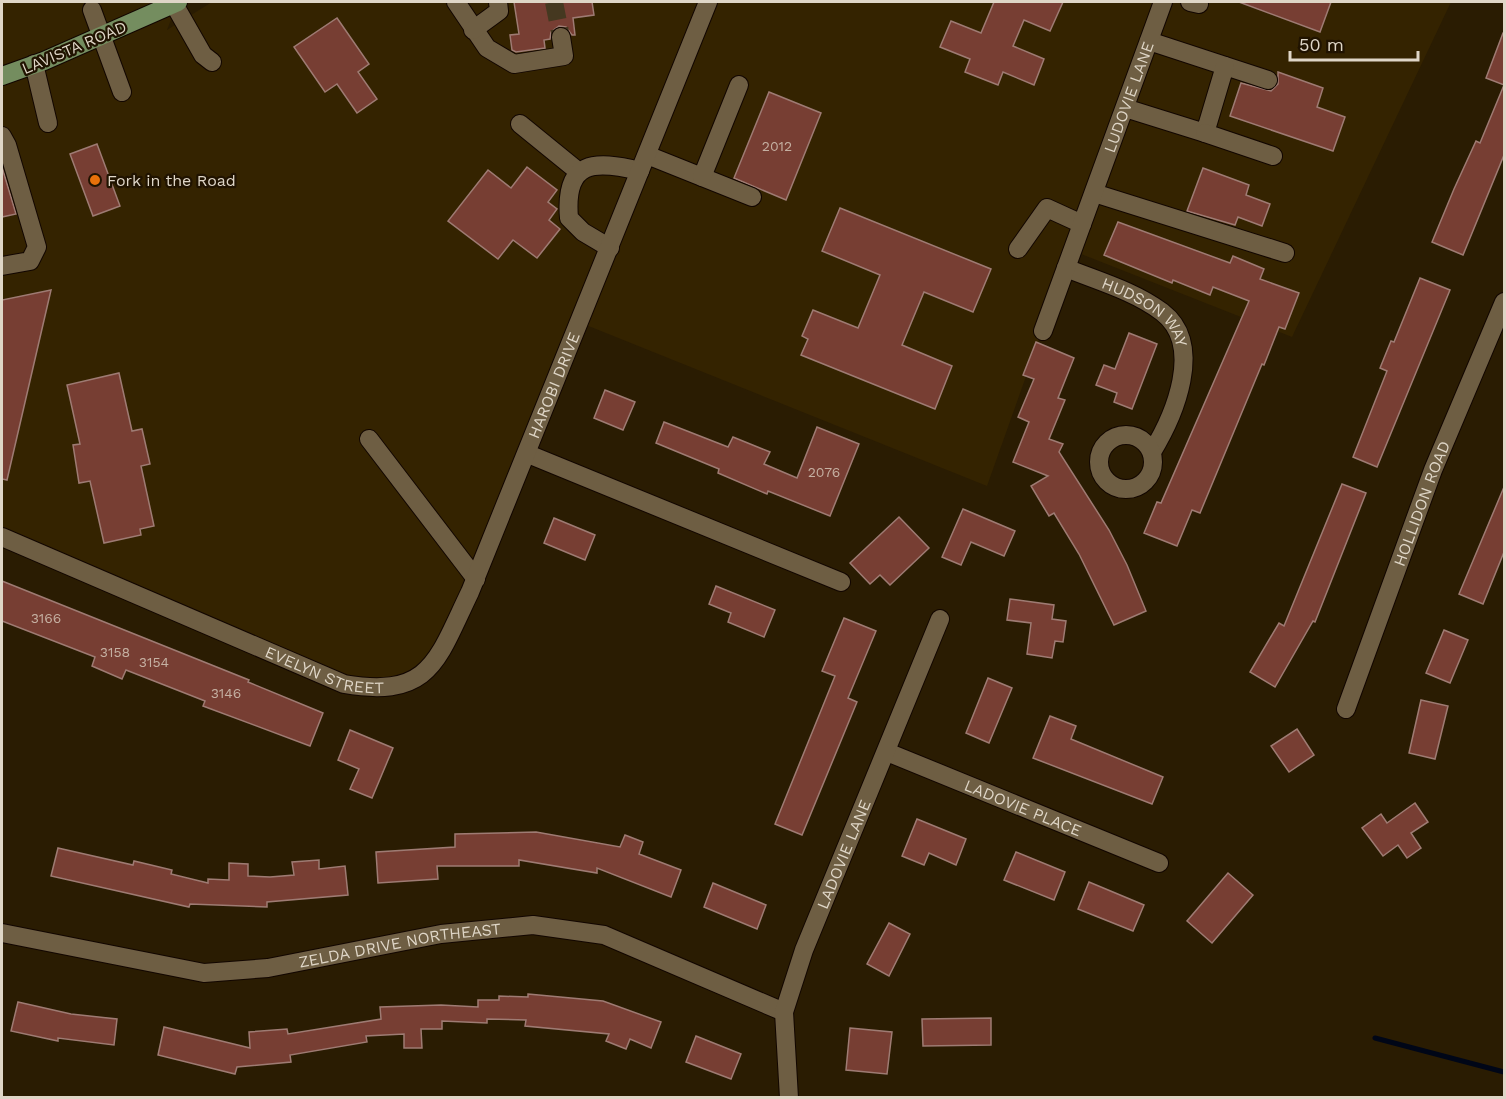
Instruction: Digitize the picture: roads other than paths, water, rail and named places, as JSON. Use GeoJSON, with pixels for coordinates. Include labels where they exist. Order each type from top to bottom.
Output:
{"type":"FeatureCollection","features":[{"type":"Feature","properties":{"kind":"main road","name":"LAVISTA ROAD"},"geometry":{"type":"LineString","coordinates":[[2,76],[176,3]]}},
{"type":"Feature","properties":{"kind":"street"},"geometry":{"type":"LineString","coordinates":[[456,2],[487,48],[514,64],[564,56],[561,37]]}},
{"type":"Feature","properties":{"kind":"street"},"geometry":{"type":"LineString","coordinates":[[473,30],[499,11],[498,2]]}},
{"type":"Feature","properties":{"kind":"street","name":"HAROBI DRIVE"},"geometry":{"type":"LineString","coordinates":[[708,2],[528,454],[841,582]]}},
{"type":"Feature","properties":{"kind":"street","name":"LUDOVIE LANE"},"geometry":{"type":"LineString","coordinates":[[1094,193],[1163,2]]}},
{"type":"Feature","properties":{"kind":"street"},"geometry":{"type":"LineString","coordinates":[[176,3],[203,55],[212,62]]}},
{"type":"Feature","properties":{"kind":"street"},"geometry":{"type":"LineString","coordinates":[[92,10],[122,92]]}},
{"type":"Feature","properties":{"kind":"street"},"geometry":{"type":"LineString","coordinates":[[1149,40],[1268,80]]}},
{"type":"Feature","properties":{"kind":"street"},"geometry":{"type":"LineString","coordinates":[[34,64],[48,123]]}},
{"type":"Feature","properties":{"kind":"street"},"geometry":{"type":"LineString","coordinates":[[1205,133],[1226,66]]}},
{"type":"Feature","properties":{"kind":"street"},"geometry":{"type":"LineString","coordinates":[[702,177],[739,85]]}},
{"type":"Feature","properties":{"kind":"street"},"geometry":{"type":"LineString","coordinates":[[1125,108],[1273,156]]}},
{"type":"Feature","properties":{"kind":"street"},"geometry":{"type":"LineString","coordinates":[[520,124],[579,172]]}},
{"type":"Feature","properties":{"kind":"street"},"geometry":{"type":"LineString","coordinates":[[2,136],[7,145],[37,247],[30,261],[2,266]]}},
{"type":"Feature","properties":{"kind":"street"},"geometry":{"type":"LineString","coordinates":[[610,248],[584,232],[569,218],[567,200],[571,182],[579,172],[592,165],[644,163],[702,177],[752,197]]}},
{"type":"Feature","properties":{"kind":"street"},"geometry":{"type":"LineString","coordinates":[[1043,331],[1094,193],[1286,253]]}},
{"type":"Feature","properties":{"kind":"street"},"geometry":{"type":"LineString","coordinates":[[1018,249],[1047,208],[1082,224]]}},
{"type":"Feature","properties":{"kind":"street","name":"HUDSON WAY"},"geometry":{"type":"LineString","coordinates":[[1066,268],[1133,294],[1164,314],[1182,339],[1184,358],[1180,385],[1165,431],[1152,452]]}},
{"type":"Feature","properties":{"kind":"street","name":"HOLLIDON ROAD"},"geometry":{"type":"LineString","coordinates":[[1346,709],[1433,470],[1504,302]]}},
{"type":"Feature","properties":{"kind":"street"},"geometry":{"type":"LineString","coordinates":[[369,439],[476,579]]}},
{"type":"Feature","properties":{"kind":"street","name":"EVELYN STREET"},"geometry":{"type":"LineString","coordinates":[[2,537],[344,684],[370,688],[398,686],[421,677],[432,666],[476,579],[528,454]]}},
{"type":"Feature","properties":{"kind":"street","name":"LADOVIE LANE"},"geometry":{"type":"LineString","coordinates":[[789,1098],[784,1012],[804,950],[940,619]]}},
{"type":"Feature","properties":{"kind":"street","name":"LADOVIE PLACE"},"geometry":{"type":"LineString","coordinates":[[887,752],[1158,863]]}},
{"type":"Feature","properties":{"kind":"street","name":"ZELDA DRIVE NORTHEAST"},"geometry":{"type":"LineString","coordinates":[[2,933],[204,973],[268,968],[441,934],[533,925],[604,936],[784,1012]]}},
{"type":"Feature","properties":{"kind":"waterway"},"geometry":{"type":"LineString","coordinates":[[1375,1038],[1504,1072]]}},
{"type":"Feature","properties":{"kind":"tunnel"},"geometry":{"type":"LineString","coordinates":[[554,2],[561,37]]}},
{"type":"Feature","properties":{"kind":"place","name":"Fork in the Road"},"geometry":{"type":"Point","coordinates":[95,180]}}]}
